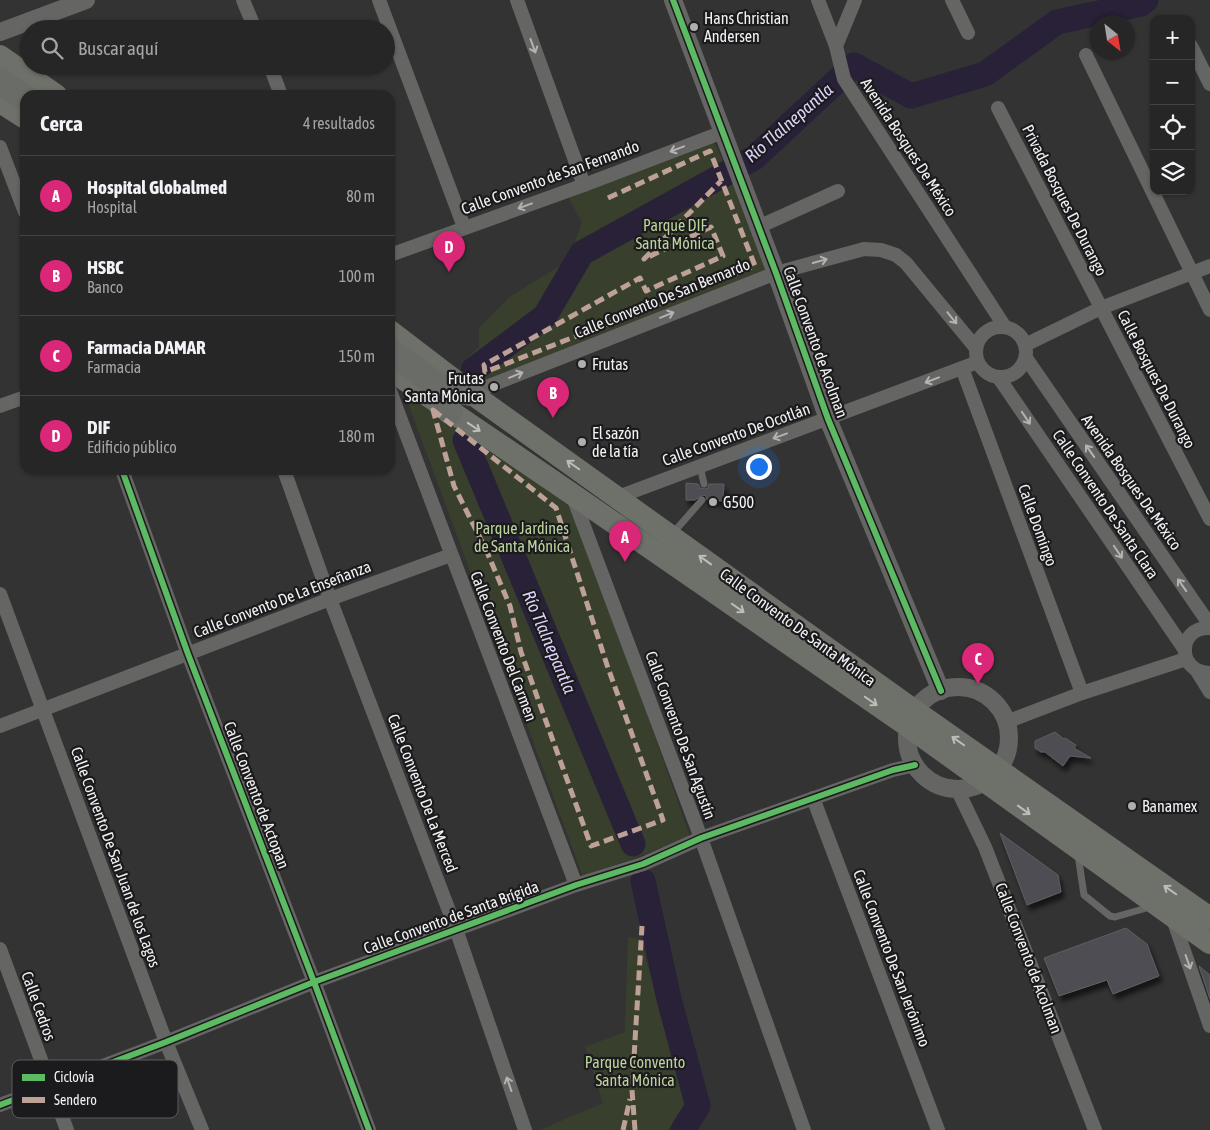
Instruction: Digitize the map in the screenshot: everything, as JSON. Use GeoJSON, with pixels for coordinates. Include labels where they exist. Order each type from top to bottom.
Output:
{"type":"FeatureCollection","features":[{"type":"Feature","properties":{"kind":"highway"},"geometry":{"type":"LineString","coordinates":[[0,81],[20,95]]}},
{"type":"Feature","properties":{"kind":"highway"},"geometry":{"type":"LineString","coordinates":[[395,354],[438,386],[471,393]]}},
{"type":"Feature","properties":{"kind":"highway"},"geometry":{"type":"LineString","coordinates":[[438,386],[450,411]]}},
{"type":"Feature","properties":{"kind":"main road"},"geometry":{"type":"LineString","coordinates":[[0,56],[20,70]]}},
{"type":"Feature","properties":{"kind":"main road"},"geometry":{"type":"LineString","coordinates":[[27,75],[49,90]]}},
{"type":"Feature","properties":{"kind":"main road"},"geometry":{"type":"LineString","coordinates":[[0,102],[20,115]]}},
{"type":"Feature","properties":{"kind":"main road","name":"Calle Convento De Santa Mónica"},"geometry":{"type":"LineString","coordinates":[[395,335],[471,393],[671,535],[912,719]]}},
{"type":"Feature","properties":{"kind":"main road","name":"Calle Convento De Santa Mónica"},"geometry":{"type":"LineString","coordinates":[[395,373],[572,494],[912,719],[991,775],[1210,918]]}},
{"type":"Feature","properties":{"kind":"main road","name":"Calle Convento De Santa Mónica"},"geometry":{"type":"LineString","coordinates":[[991,775],[1077,849],[1210,943]]}},
{"type":"Feature","properties":{"kind":"street"},"geometry":{"type":"LineString","coordinates":[[32,20],[86,0]]}},
{"type":"Feature","properties":{"kind":"street"},"geometry":{"type":"LineString","coordinates":[[243,0],[251,20]]}},
{"type":"Feature","properties":{"kind":"street"},"geometry":{"type":"LineString","coordinates":[[379,0],[386,20]]}},
{"type":"Feature","properties":{"kind":"street"},"geometry":{"type":"LineString","coordinates":[[517,0],[584,185]]}},
{"type":"Feature","properties":{"kind":"street","name":"Calle Convento de Acolman"},"geometry":{"type":"LineString","coordinates":[[673,0],[745,195],[776,272],[828,418],[941,691]]}},
{"type":"Feature","properties":{"kind":"street","name":"Avenida Bosques De México"},"geometry":{"type":"LineString","coordinates":[[818,0],[844,79],[1005,327]]}},
{"type":"Feature","properties":{"kind":"street"},"geometry":{"type":"LineString","coordinates":[[837,53],[855,0]]}},
{"type":"Feature","properties":{"kind":"street"},"geometry":{"type":"LineString","coordinates":[[952,0],[968,34]]}},
{"type":"Feature","properties":{"kind":"street"},"geometry":{"type":"LineString","coordinates":[[0,32],[20,25]]}},
{"type":"Feature","properties":{"kind":"street"},"geometry":{"type":"LineString","coordinates":[[395,43],[464,228]]}},
{"type":"Feature","properties":{"kind":"street"},"geometry":{"type":"LineString","coordinates":[[1195,54],[1210,84]]}},
{"type":"Feature","properties":{"kind":"street"},"geometry":{"type":"LineString","coordinates":[[1086,55],[1210,310]]}},
{"type":"Feature","properties":{"kind":"street"},"geometry":{"type":"LineString","coordinates":[[273,75],[279,90]]}},
{"type":"Feature","properties":{"kind":"street","name":"Privada Bosques De Durango"},"geometry":{"type":"LineString","coordinates":[[998,108],[1101,308]]}},
{"type":"Feature","properties":{"kind":"street","name":"Calle Convento de San Fernando"},"geometry":{"type":"LineString","coordinates":[[395,253],[584,185],[722,132]]}},
{"type":"Feature","properties":{"kind":"street"},"geometry":{"type":"LineString","coordinates":[[0,147],[20,199]]}},
{"type":"Feature","properties":{"kind":"street"},"geometry":{"type":"LineString","coordinates":[[758,227],[838,191]]}},
{"type":"Feature","properties":{"kind":"street","name":"Calle Convento De San Bernardo"},"geometry":{"type":"LineString","coordinates":[[471,393],[776,272],[864,249],[881,250],[896,255],[906,263],[977,355]]}},
{"type":"Feature","properties":{"kind":"street"},"geometry":{"type":"LineString","coordinates":[[1026,351],[1101,308],[1210,266]]}},
{"type":"Feature","properties":{"kind":"street","name":"Calle Bosques De Durango"},"geometry":{"type":"LineString","coordinates":[[1101,308],[1210,519]]}},
{"type":"Feature","properties":{"kind":"street"},"geometry":{"type":"LineString","coordinates":[[1005,327],[1016,332],[1026,351],[1023,366],[1017,372],[1010,376],[999,378],[986,373],[977,355],[979,341],[986,332],[1005,327]]}},
{"type":"Feature","properties":{"kind":"street","name":"Avenida Bosques De México"},"geometry":{"type":"LineString","coordinates":[[1026,351],[1210,627]]}},
{"type":"Feature","properties":{"kind":"street","name":"Calle Convento De Ocotlán"},"geometry":{"type":"LineString","coordinates":[[618,497],[962,368],[977,355]]}},
{"type":"Feature","properties":{"kind":"street","name":"Calle Domingo"},"geometry":{"type":"LineString","coordinates":[[962,368],[1082,693]]}},
{"type":"Feature","properties":{"kind":"street","name":"Calle Convento De Santa Clara"},"geometry":{"type":"LineString","coordinates":[[999,378],[1185,654],[1203,672]]}},
{"type":"Feature","properties":{"kind":"street"},"geometry":{"type":"LineString","coordinates":[[0,406],[20,399]]}},
{"type":"Feature","properties":{"kind":"street","name":"Calle Convento Del Carmen"},"geometry":{"type":"LineString","coordinates":[[395,404],[576,885]]}},
{"type":"Feature","properties":{"kind":"street","name":"Calle Convento de Actopan"},"geometry":{"type":"LineString","coordinates":[[124,475],[188,654],[314,982],[368,1130]]}},
{"type":"Feature","properties":{"kind":"street","name":"Calle Convento De La Merced"},"geometry":{"type":"LineString","coordinates":[[286,475],[330,599],[456,929],[525,1130]]}},
{"type":"Feature","properties":{"kind":"street","name":"Calle Convento De San Agustín"},"geometry":{"type":"LineString","coordinates":[[572,494],[700,838],[804,1130]]}},
{"type":"Feature","properties":{"kind":"street","name":"Calle Convento De La Enseñanza"},"geometry":{"type":"LineString","coordinates":[[0,726],[330,599],[451,555]]}},
{"type":"Feature","properties":{"kind":"street","name":"Calle Convento De San Juan de los Lagos"},"geometry":{"type":"LineString","coordinates":[[0,594],[173,1060]]}},
{"type":"Feature","properties":{"kind":"street"},"geometry":{"type":"LineString","coordinates":[[1006,722],[1185,654],[1186,643],[1194,632],[1210,627]]}},
{"type":"Feature","properties":{"kind":"street"},"geometry":{"type":"LineString","coordinates":[[1203,672],[1210,692]]}},
{"type":"Feature","properties":{"kind":"street"},"geometry":{"type":"LineString","coordinates":[[963,688],[985,695],[1001,711],[1006,722],[1009,734],[1005,758],[991,775],[975,786],[957,788],[942,786],[931,781],[915,765],[908,748],[912,719],[930,696],[941,691],[963,688]]}},
{"type":"Feature","properties":{"kind":"street","name":"Calle Convento de Santa Brígida"},"geometry":{"type":"LineString","coordinates":[[119,1060],[314,982],[456,929],[576,885],[639,866],[700,838],[893,770],[915,765]]}},
{"type":"Feature","properties":{"kind":"street","name":"Calle Convento de Acolman"},"geometry":{"type":"LineString","coordinates":[[957,788],[985,847],[1095,1130]]}},
{"type":"Feature","properties":{"kind":"street","name":"Calle Convento De San Jerónimo"},"geometry":{"type":"LineString","coordinates":[[813,798],[938,1130]]}},
{"type":"Feature","properties":{"kind":"street"},"geometry":{"type":"LineString","coordinates":[[1165,910],[1210,1026]]}},
{"type":"Feature","properties":{"kind":"street","name":"Calle Cedros"},"geometry":{"type":"LineString","coordinates":[[0,949],[41,1060]]}},
{"type":"Feature","properties":{"kind":"street","name":"Calle Convento De San Juan de los Lagos"},"geometry":{"type":"LineString","coordinates":[[178,1071],[202,1130]]}},
{"type":"Feature","properties":{"kind":"street","name":"Calle Convento de Santa Brígida"},"geometry":{"type":"LineString","coordinates":[[0,1105],[12,1100]]}},
{"type":"Feature","properties":{"kind":"street","name":"Calle Cedros"},"geometry":{"type":"LineString","coordinates":[[62,1118],[67,1130]]}},
{"type":"Feature","properties":{"kind":"lane"},"geometry":{"type":"LineString","coordinates":[[700,466],[704,484]]}},
{"type":"Feature","properties":{"kind":"lane"},"geometry":{"type":"LineString","coordinates":[[671,535],[702,500]]}},
{"type":"Feature","properties":{"kind":"lane"},"geometry":{"type":"LineString","coordinates":[[1077,849],[1084,895],[1110,916],[1120,917],[1165,910]]}},
{"type":"Feature","properties":{"kind":"green space","name":"Parque DIF Santa Mónica"},"geometry":{"type":"Polygon","coordinates":[[[714,142],[776,273],[483,383],[469,381],[458,370],[464,361],[479,347],[479,328],[508,298],[568,261],[582,223],[569,198],[714,142]]]}},
{"type":"Feature","properties":{"kind":"green space","name":"Parque Jardines de Santa Mónica"},"geometry":{"type":"Polygon","coordinates":[[[404,392],[571,497],[690,837],[583,877],[404,392]]]}},
{"type":"Feature","properties":{"kind":"green space","name":"Parque Convento Santa Mónica"},"geometry":{"type":"Polygon","coordinates":[[[628,937],[641,939],[684,1105],[668,1130],[540,1130],[603,1103],[585,1047],[625,1032],[628,937]]]}},
{"type":"Feature","properties":{"kind":"building"},"geometry":{"type":"Polygon","coordinates":[[[686,483],[698,484],[700,488],[705,489],[708,488],[709,484],[724,484],[723,501],[707,500],[706,496],[703,495],[695,500],[686,500],[686,483]]]}},
{"type":"Feature","properties":{"kind":"building"},"geometry":{"type":"Polygon","coordinates":[[[1055,732],[1076,745],[1074,748],[1091,758],[1070,756],[1063,766],[1045,752],[1035,748],[1035,741],[1055,732]]]}},
{"type":"Feature","properties":{"kind":"building"},"geometry":{"type":"Polygon","coordinates":[[[1000,833],[1058,875],[1061,892],[1027,905],[1000,833]]]}},
{"type":"Feature","properties":{"kind":"building"},"geometry":{"type":"Polygon","coordinates":[[[1126,928],[1147,944],[1159,976],[1113,994],[1107,980],[1059,996],[1044,958],[1126,928]]]}},
{"type":"Feature","properties":{"kind":"building"},"geometry":{"type":"Polygon","coordinates":[[[1199,966],[1210,975],[1210,999],[1199,966]]]}},
{"type":"Feature","properties":{"kind":"waterway","name":"Río Tlalnepantla"},"geometry":{"type":"LineString","coordinates":[[473,370],[545,316],[582,253],[754,158],[854,65],[911,96],[985,74],[1057,22],[1141,4],[1146,0]]}},
{"type":"Feature","properties":{"kind":"waterway","name":"Río Tlalnepantla"},"geometry":{"type":"LineString","coordinates":[[465,440],[633,844]]}},
{"type":"Feature","properties":{"kind":"waterway","name":"Río Tlalnepantla"},"geometry":{"type":"LineString","coordinates":[[643,881],[669,999],[698,1106],[683,1130]]}},
{"type":"Feature","properties":{"kind":"marked path"},"geometry":{"type":"LineString","coordinates":[[608,198],[710,151],[755,266],[485,372],[484,365],[640,278],[646,291],[723,256],[711,227],[644,259],[721,181]]}},
{"type":"Feature","properties":{"kind":"marked path"},"geometry":{"type":"LineString","coordinates":[[433,410],[556,508],[607,665],[663,820],[591,846],[521,652],[510,606],[487,552],[454,486],[433,410]]}},
{"type":"Feature","properties":{"kind":"marked path"},"geometry":{"type":"LineString","coordinates":[[635,1130],[632,1090],[642,926]]}},
{"type":"Feature","properties":{"kind":"marked path"},"geometry":{"type":"LineString","coordinates":[[623,1130],[630,1099]]}},
{"type":"Feature","properties":{"kind":"cycle path"},"geometry":{"type":"LineString","coordinates":[[673,0],[776,273],[828,419],[941,691]]}},
{"type":"Feature","properties":{"kind":"cycle path"},"geometry":{"type":"LineString","coordinates":[[124,475],[188,654],[369,1130]]}},
{"type":"Feature","properties":{"kind":"cycle path"},"geometry":{"type":"LineString","coordinates":[[119,1060],[314,982],[576,885],[643,864],[701,838],[893,770],[915,765]]}},
{"type":"Feature","properties":{"kind":"cycle path"},"geometry":{"type":"LineString","coordinates":[[0,1105],[12,1100]]}},
{"type":"Feature","properties":{"kind":"place","name":"Hans Christian Andersen"},"geometry":{"type":"Point","coordinates":[694,27]}},
{"type":"Feature","properties":{"kind":"place","name":"DIF"},"geometry":{"type":"Point","coordinates":[449,272]}},
{"type":"Feature","properties":{"kind":"place","name":"Frutas"},"geometry":{"type":"Point","coordinates":[582,364]}},
{"type":"Feature","properties":{"kind":"place","name":"Frutas Santa Mónica"},"geometry":{"type":"Point","coordinates":[494,387]}},
{"type":"Feature","properties":{"kind":"place","name":"HSBC"},"geometry":{"type":"Point","coordinates":[553,418]}},
{"type":"Feature","properties":{"kind":"place","name":"El sazón de la tía"},"geometry":{"type":"Point","coordinates":[582,442]}},
{"type":"Feature","properties":{"kind":"place","name":"G500"},"geometry":{"type":"Point","coordinates":[713,502]}},
{"type":"Feature","properties":{"kind":"place","name":"Hospital Globalmed"},"geometry":{"type":"Point","coordinates":[625,562]}},
{"type":"Feature","properties":{"kind":"place","name":"Farmacia DAMAR"},"geometry":{"type":"Point","coordinates":[978,684]}},
{"type":"Feature","properties":{"kind":"place","name":"Banamex"},"geometry":{"type":"Point","coordinates":[1132,806]}}]}
